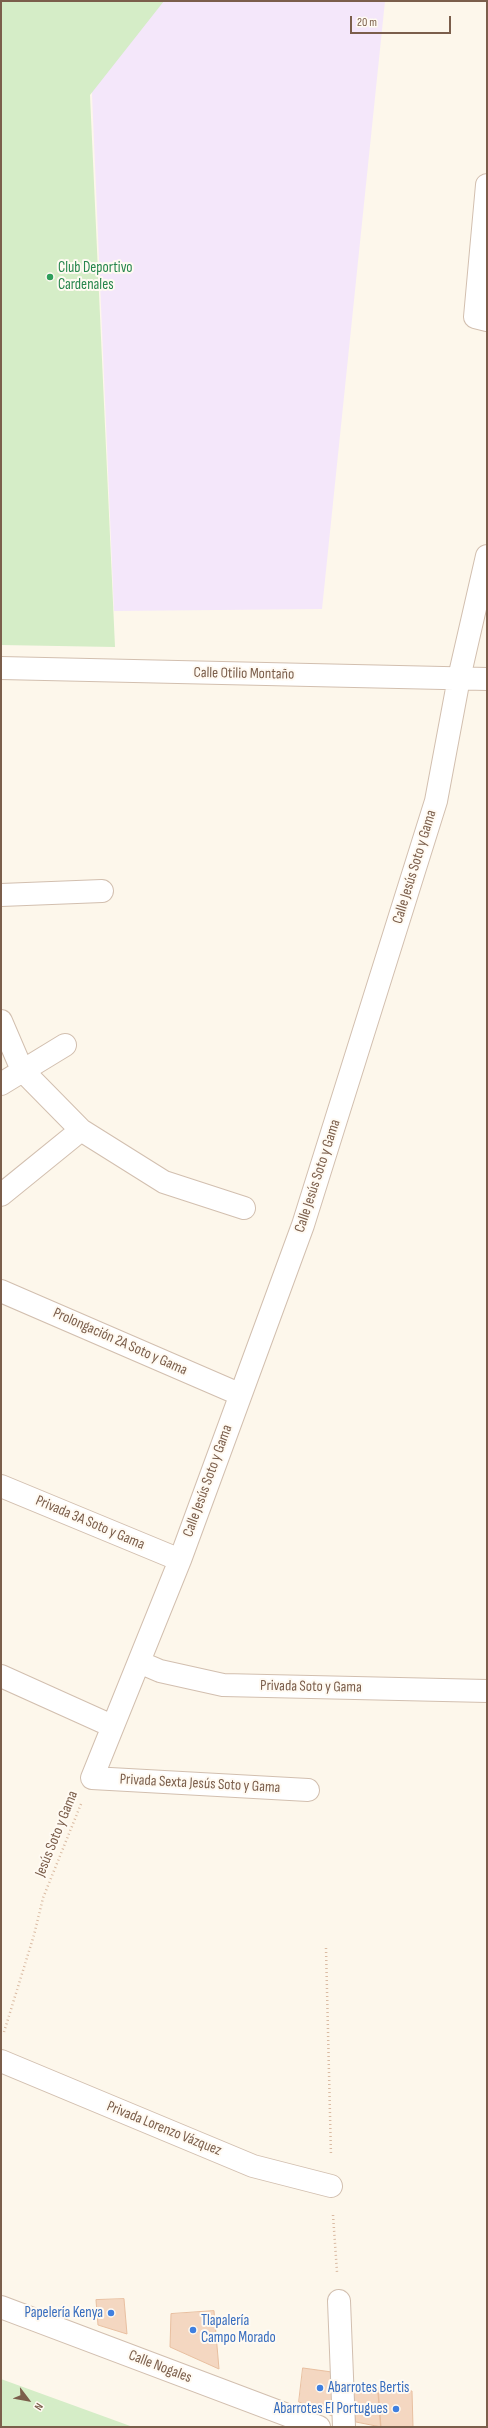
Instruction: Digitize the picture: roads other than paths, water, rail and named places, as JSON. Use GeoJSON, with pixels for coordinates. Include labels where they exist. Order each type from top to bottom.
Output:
{"type":"FeatureCollection","features":[{"type":"Feature","properties":{"kind":"street"},"geometry":{"type":"LineString","coordinates":[[487,185],[475,317],[487,320]]}},
{"type":"Feature","properties":{"kind":"street","name":"Calle Jesús Soto y Gama"},"geometry":{"type":"LineString","coordinates":[[92,1778],[180,1560],[239,1394],[303,1225],[433,808],[459,678],[487,556]]}},
{"type":"Feature","properties":{"kind":"street","name":"Calle Otilio Montaño"},"geometry":{"type":"LineString","coordinates":[[1,668],[487,679]]}},
{"type":"Feature","properties":{"kind":"street"},"geometry":{"type":"LineString","coordinates":[[1,895],[102,891]]}},
{"type":"Feature","properties":{"kind":"street"},"geometry":{"type":"LineString","coordinates":[[1,1021],[22,1070],[81,1130],[164,1182],[244,1208]]}},
{"type":"Feature","properties":{"kind":"street"},"geometry":{"type":"LineString","coordinates":[[1,1084],[65,1045]]}},
{"type":"Feature","properties":{"kind":"street"},"geometry":{"type":"LineString","coordinates":[[1,1195],[81,1130]]}},
{"type":"Feature","properties":{"kind":"street","name":"Prolongación 2A Soto y Gama"},"geometry":{"type":"LineString","coordinates":[[1,1291],[239,1394]]}},
{"type":"Feature","properties":{"kind":"street","name":"Privada 3A Soto y Gama"},"geometry":{"type":"LineString","coordinates":[[1,1486],[180,1560]]}},
{"type":"Feature","properties":{"kind":"street","name":"Privada Soto y Gama"},"geometry":{"type":"LineString","coordinates":[[139,1662],[160,1671],[223,1685],[487,1691]]}},
{"type":"Feature","properties":{"kind":"street"},"geometry":{"type":"LineString","coordinates":[[1,1676],[112,1726]]}},
{"type":"Feature","properties":{"kind":"street","name":"Privada Sexta Jesús Soto y Gama"},"geometry":{"type":"LineString","coordinates":[[92,1778],[308,1790]]}},
{"type":"Feature","properties":{"kind":"street","name":"Privada Lorenzo Vázquez"},"geometry":{"type":"LineString","coordinates":[[1,2061],[253,2166],[331,2186]]}},
{"type":"Feature","properties":{"kind":"street"},"geometry":{"type":"LineString","coordinates":[[339,2301],[344,2427]]}},
{"type":"Feature","properties":{"kind":"street","name":"Calle Nogales"},"geometry":{"type":"LineString","coordinates":[[1,2307],[319,2427]]}},
{"type":"Feature","properties":{"kind":"place","name":"Club Deportivo Cardenales"},"geometry":{"type":"Point","coordinates":[50,277]}},
{"type":"Feature","properties":{"kind":"place","name":"Papelería Kenya"},"geometry":{"type":"Point","coordinates":[111,2313]}},
{"type":"Feature","properties":{"kind":"place","name":"Tlapalería Campo Morado"},"geometry":{"type":"Point","coordinates":[193,2330]}},
{"type":"Feature","properties":{"kind":"place","name":"Abarrotes Bertis"},"geometry":{"type":"Point","coordinates":[320,2388]}},
{"type":"Feature","properties":{"kind":"place","name":"Abarrotes El Portugues"},"geometry":{"type":"Point","coordinates":[396,2409]}}]}
